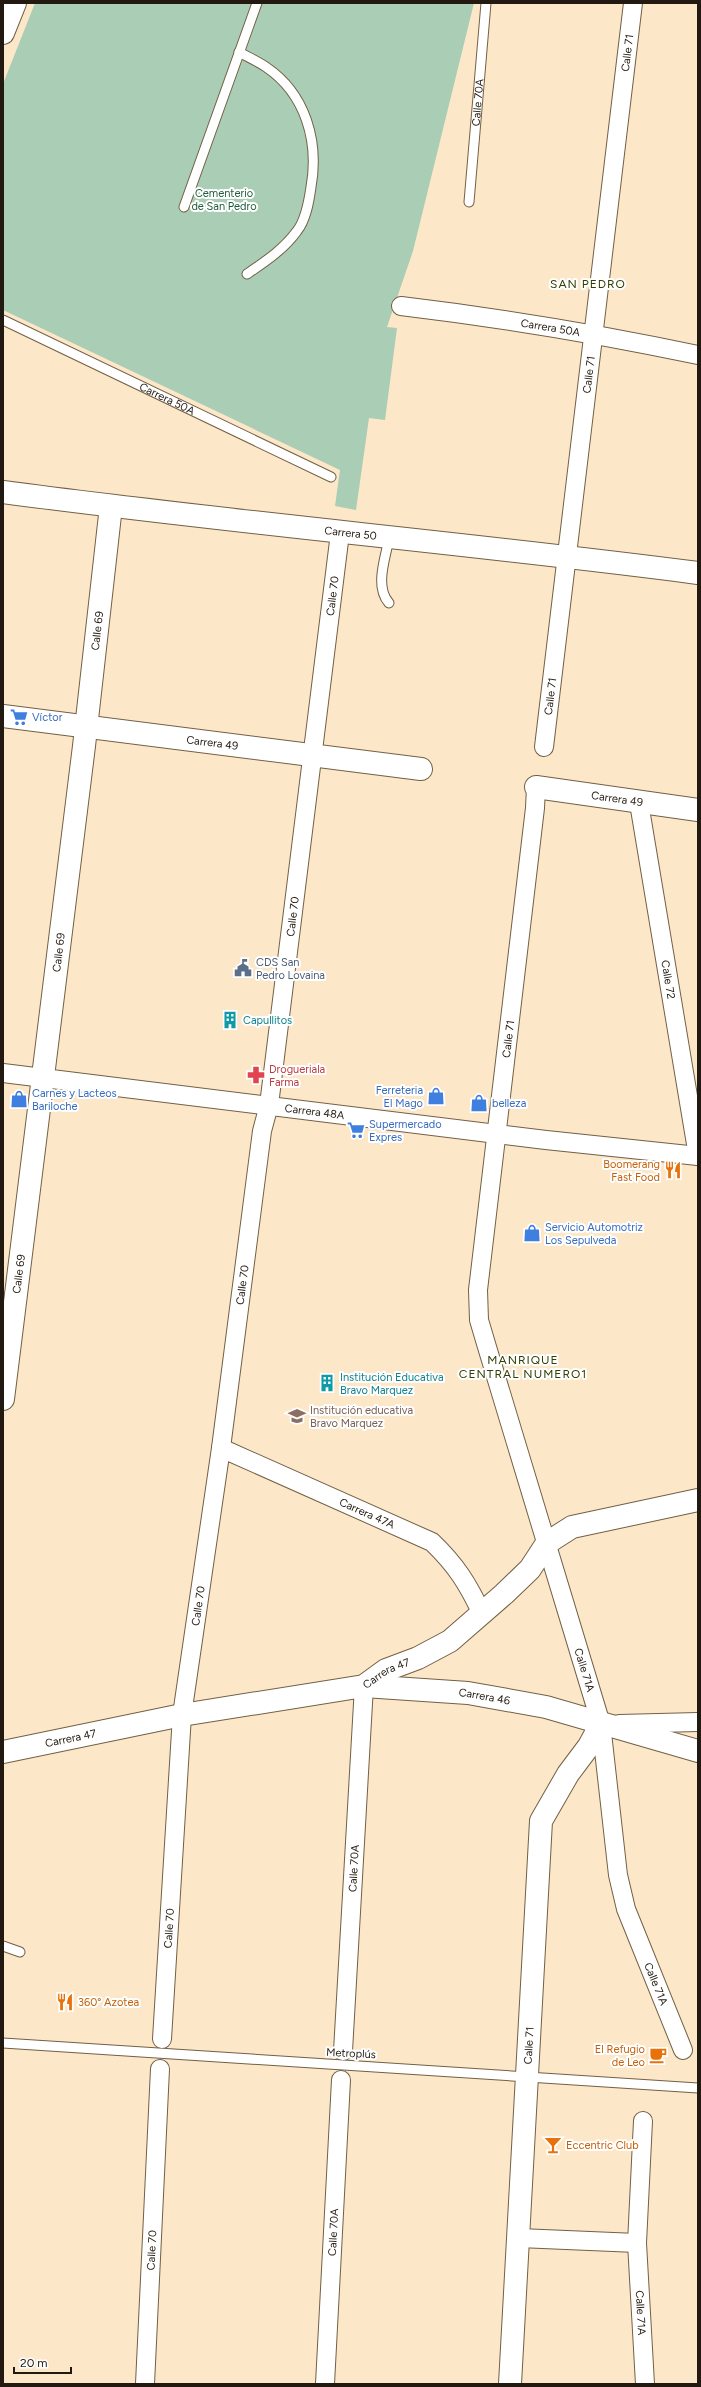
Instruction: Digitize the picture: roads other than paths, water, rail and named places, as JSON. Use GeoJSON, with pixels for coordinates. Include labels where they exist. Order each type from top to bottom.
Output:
{"type":"FeatureCollection","features":[{"type":"Feature","properties":{"kind":"street"},"geometry":{"type":"LineString","coordinates":[[3,33],[15,3]]}},
{"type":"Feature","properties":{"kind":"street","name":"Calle 71"},"geometry":{"type":"LineString","coordinates":[[544,747],[633,3]]}},
{"type":"Feature","properties":{"kind":"street","name":"Carrera 50A"},"geometry":{"type":"LineString","coordinates":[[401,306],[497,317],[594,333],[698,355]]}},
{"type":"Feature","properties":{"kind":"street","name":"Carrera 50"},"geometry":{"type":"LineString","coordinates":[[3,492],[340,533],[568,556],[698,572]]}},
{"type":"Feature","properties":{"kind":"street","name":"Calle 69"},"geometry":{"type":"LineString","coordinates":[[3,1399],[86,726],[111,506]]}},
{"type":"Feature","properties":{"kind":"street","name":"Calle 70"},"geometry":{"type":"LineString","coordinates":[[162,2039],[182,1715],[221,1448],[262,1131],[269,1105],[340,533]]}},
{"type":"Feature","properties":{"kind":"street","name":"Carrera 49"},"geometry":{"type":"LineString","coordinates":[[3,716],[421,769]]}},
{"type":"Feature","properties":{"kind":"street","name":"Calle 71"},"geometry":{"type":"LineString","coordinates":[[478,1290],[535,808],[536,787]]}},
{"type":"Feature","properties":{"kind":"street","name":"Carrera 49"},"geometry":{"type":"LineString","coordinates":[[536,787],[639,803],[698,810]]}},
{"type":"Feature","properties":{"kind":"street","name":"Calle 72"},"geometry":{"type":"LineString","coordinates":[[639,803],[698,1156]]}},
{"type":"Feature","properties":{"kind":"street","name":"Carrera 48A"},"geometry":{"type":"LineString","coordinates":[[3,1073],[497,1134],[698,1156]]}},
{"type":"Feature","properties":{"kind":"street","name":"Calle 71A"},"geometry":{"type":"LineString","coordinates":[[478,1290],[481,1327],[601,1724],[618,1875],[626,1909],[683,2050]]}},
{"type":"Feature","properties":{"kind":"street","name":"Carrera 47A"},"geometry":{"type":"LineString","coordinates":[[221,1448],[432,1542],[464,1577],[482,1614]]}},
{"type":"Feature","properties":{"kind":"street","name":"Carrera 47"},"geometry":{"type":"LineString","coordinates":[[3,1752],[182,1715],[364,1686],[386,1670],[418,1658],[450,1641],[482,1614],[530,1569],[547,1543],[572,1527],[698,1500]]}},
{"type":"Feature","properties":{"kind":"street","name":"Carrera 46"},"geometry":{"type":"LineString","coordinates":[[364,1686],[468,1693],[546,1707],[698,1751]]}},
{"type":"Feature","properties":{"kind":"street","name":"Calle 70A"},"geometry":{"type":"LineString","coordinates":[[343,2050],[364,1686]]}},
{"type":"Feature","properties":{"kind":"street","name":"Carrera 46"},"geometry":{"type":"LineString","coordinates":[[601,1724],[698,1722]]}},
{"type":"Feature","properties":{"kind":"street","name":"Calle 71"},"geometry":{"type":"LineString","coordinates":[[510,2384],[541,1822],[568,1774],[601,1724]]}},
{"type":"Feature","properties":{"kind":"street","name":"Calle 70"},"geometry":{"type":"LineString","coordinates":[[145,2384],[160,2069]]}},
{"type":"Feature","properties":{"kind":"street","name":"Calle 70A"},"geometry":{"type":"LineString","coordinates":[[324,2384],[341,2080]]}},
{"type":"Feature","properties":{"kind":"street","name":"Calle 71A"},"geometry":{"type":"LineString","coordinates":[[643,2121],[637,2243],[645,2384]]}},
{"type":"Feature","properties":{"kind":"street"},"geometry":{"type":"LineString","coordinates":[[519,2238],[637,2243]]}},
{"type":"Feature","properties":{"kind":"lane"},"geometry":{"type":"LineString","coordinates":[[184,207],[257,3]]}},
{"type":"Feature","properties":{"kind":"lane","name":"Calle 70A"},"geometry":{"type":"LineString","coordinates":[[469,202],[486,3]]}},
{"type":"Feature","properties":{"kind":"lane"},"geometry":{"type":"LineString","coordinates":[[239,52],[266,67],[282,81],[299,102],[310,129],[315,167],[309,200],[299,229],[280,251],[247,274]]}},
{"type":"Feature","properties":{"kind":"lane","name":"Carrera 50A"},"geometry":{"type":"LineString","coordinates":[[3,320],[331,477]]}},
{"type":"Feature","properties":{"kind":"lane"},"geometry":{"type":"LineString","coordinates":[[389,538],[382,574],[384,598],[389,603]]}},
{"type":"Feature","properties":{"kind":"lane"},"geometry":{"type":"LineString","coordinates":[[3,1946],[20,1952]]}},
{"type":"Feature","properties":{"kind":"lane","name":"Metroplús"},"geometry":{"type":"LineString","coordinates":[[3,2043],[698,2088]]}},
{"type":"Feature","properties":{"kind":"place","name":"Víctor"},"geometry":{"type":"Point","coordinates":[19,717]}},
{"type":"Feature","properties":{"kind":"place","name":"CDS San Pedro Lovaina"},"geometry":{"type":"Point","coordinates":[243,968]}},
{"type":"Feature","properties":{"kind":"place","name":"Capullitos"},"geometry":{"type":"Point","coordinates":[230,1020]}},
{"type":"Feature","properties":{"kind":"place","name":"Drogueriala Farma"},"geometry":{"type":"Point","coordinates":[256,1075]}},
{"type":"Feature","properties":{"kind":"place","name":"Ferreteria El Mago"},"geometry":{"type":"Point","coordinates":[436,1096]}},
{"type":"Feature","properties":{"kind":"place","name":"Carnes y Lacteos Bariloche"},"geometry":{"type":"Point","coordinates":[19,1099]}},
{"type":"Feature","properties":{"kind":"place","name":"belleza"},"geometry":{"type":"Point","coordinates":[479,1103]}},
{"type":"Feature","properties":{"kind":"place","name":"Supermercado Expres"},"geometry":{"type":"Point","coordinates":[356,1130]}},
{"type":"Feature","properties":{"kind":"place","name":"Boomerang Fast Food"},"geometry":{"type":"Point","coordinates":[673,1170]}},
{"type":"Feature","properties":{"kind":"place","name":"Servicio Automotriz Los Sepulveda"},"geometry":{"type":"Point","coordinates":[532,1233]}},
{"type":"Feature","properties":{"kind":"place","name":"Institución Educativa Bravo Marquez"},"geometry":{"type":"Point","coordinates":[327,1383]}},
{"type":"Feature","properties":{"kind":"place","name":"Institución educativa Bravo Marquez"},"geometry":{"type":"Point","coordinates":[297,1416]}},
{"type":"Feature","properties":{"kind":"place","name":"360° Azotea"},"geometry":{"type":"Point","coordinates":[65,2002]}},
{"type":"Feature","properties":{"kind":"place","name":"El Refugio de Leo"},"geometry":{"type":"Point","coordinates":[658,2055]}},
{"type":"Feature","properties":{"kind":"place","name":"Eccentric Club"},"geometry":{"type":"Point","coordinates":[553,2145]}},
{"type":"Feature","properties":{"kind":"district","name":"SAN PEDRO"},"geometry":{"type":"Point","coordinates":[588,284]}},
{"type":"Feature","properties":{"kind":"district","name":"MANRIQUE CENTRAL NUMERO1"},"geometry":{"type":"Point","coordinates":[523,1367]}},
{"type":"Feature","properties":{"kind":"park label","name":"Cementerio de San Pedro"},"geometry":{"type":"Point","coordinates":[224,199]}}]}
